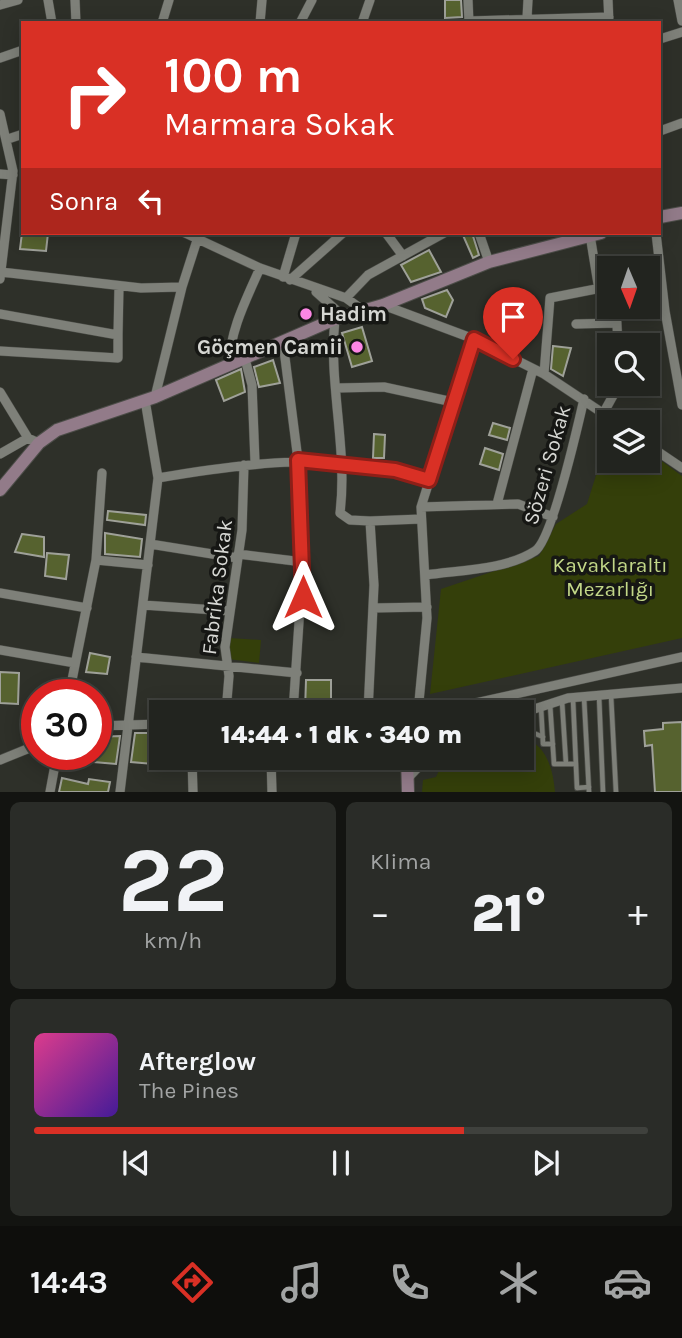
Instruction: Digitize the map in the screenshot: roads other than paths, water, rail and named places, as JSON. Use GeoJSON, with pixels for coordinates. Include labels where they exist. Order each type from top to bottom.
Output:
{"type":"FeatureCollection","features":[{"type":"Feature","properties":{"kind":"street"},"geometry":{"type":"LineString","coordinates":[[0,5],[18,0]]}},
{"type":"Feature","properties":{"kind":"street"},"geometry":{"type":"LineString","coordinates":[[48,0],[52,21]]}},
{"type":"Feature","properties":{"kind":"street"},"geometry":{"type":"LineString","coordinates":[[75,0],[76,21]]}},
{"type":"Feature","properties":{"kind":"street"},"geometry":{"type":"LineString","coordinates":[[163,21],[169,0]]}},
{"type":"Feature","properties":{"kind":"street"},"geometry":{"type":"LineString","coordinates":[[260,21],[262,0]]}},
{"type":"Feature","properties":{"kind":"street"},"geometry":{"type":"LineString","coordinates":[[301,21],[312,0]]}},
{"type":"Feature","properties":{"kind":"street"},"geometry":{"type":"LineString","coordinates":[[363,21],[370,0]]}},
{"type":"Feature","properties":{"kind":"street"},"geometry":{"type":"LineString","coordinates":[[468,0],[469,21]]}},
{"type":"Feature","properties":{"kind":"street"},"geometry":{"type":"LineString","coordinates":[[527,18],[528,0]]}},
{"type":"Feature","properties":{"kind":"street"},"geometry":{"type":"LineString","coordinates":[[484,21],[527,18],[609,20],[608,0]]}},
{"type":"Feature","properties":{"kind":"street"},"geometry":{"type":"LineString","coordinates":[[678,0],[682,21]]}},
{"type":"Feature","properties":{"kind":"street"},"geometry":{"type":"LineString","coordinates":[[661,39],[682,32]]}},
{"type":"Feature","properties":{"kind":"street"},"geometry":{"type":"LineString","coordinates":[[0,58],[21,51]]}},
{"type":"Feature","properties":{"kind":"street"},"geometry":{"type":"LineString","coordinates":[[0,114],[16,180],[2,249],[1,276],[119,287],[181,287]]}},
{"type":"Feature","properties":{"kind":"street"},"geometry":{"type":"LineString","coordinates":[[661,131],[682,123]]}},
{"type":"Feature","properties":{"kind":"street"},"geometry":{"type":"LineString","coordinates":[[8,139],[21,135]]}},
{"type":"Feature","properties":{"kind":"street"},"geometry":{"type":"LineString","coordinates":[[0,174],[16,180]]}},
{"type":"Feature","properties":{"kind":"street"},"geometry":{"type":"LineString","coordinates":[[661,217],[682,213]]}},
{"type":"Feature","properties":{"kind":"street"},"geometry":{"type":"LineString","coordinates":[[120,792],[158,478],[150,399],[198,235],[260,268],[346,298],[364,311]]}},
{"type":"Feature","properties":{"kind":"street"},"geometry":{"type":"LineString","coordinates":[[287,279],[296,235]]}},
{"type":"Feature","properties":{"kind":"street"},"geometry":{"type":"LineString","coordinates":[[287,279],[340,235]]}},
{"type":"Feature","properties":{"kind":"street"},"geometry":{"type":"LineString","coordinates":[[388,235],[403,256]]}},
{"type":"Feature","properties":{"kind":"street"},"geometry":{"type":"LineString","coordinates":[[346,298],[368,275],[440,235]]}},
{"type":"Feature","properties":{"kind":"street"},"geometry":{"type":"LineString","coordinates":[[480,235],[489,261]]}},
{"type":"Feature","properties":{"kind":"street"},"geometry":{"type":"LineString","coordinates":[[0,454],[33,443],[57,430],[150,399],[339,318],[383,304],[489,261],[592,235]]}},
{"type":"Feature","properties":{"kind":"street"},"geometry":{"type":"LineString","coordinates":[[596,235],[600,256]]}},
{"type":"Feature","properties":{"kind":"street"},"geometry":{"type":"LineString","coordinates":[[656,235],[665,311],[678,360],[682,405]]}},
{"type":"Feature","properties":{"kind":"street"},"geometry":{"type":"LineString","coordinates":[[229,365],[230,347],[240,313],[260,268]]}},
{"type":"Feature","properties":{"kind":"street"},"geometry":{"type":"LineString","coordinates":[[0,351],[118,358],[119,287]]}},
{"type":"Feature","properties":{"kind":"street"},"geometry":{"type":"LineString","coordinates":[[309,287],[333,305],[339,318],[332,350],[344,464],[340,513],[350,520],[421,519]]}},
{"type":"Feature","properties":{"kind":"street"},"geometry":{"type":"LineString","coordinates":[[544,374],[550,298],[597,289]]}},
{"type":"Feature","properties":{"kind":"street"},"geometry":{"type":"LineString","coordinates":[[383,304],[474,339],[544,374],[601,410]]}},
{"type":"Feature","properties":{"kind":"street"},"geometry":{"type":"LineString","coordinates":[[0,314],[118,335]]}},
{"type":"Feature","properties":{"kind":"street"},"geometry":{"type":"LineString","coordinates":[[617,319],[617,333]]}},
{"type":"Feature","properties":{"kind":"street"},"geometry":{"type":"LineString","coordinates":[[576,324],[617,323]]}},
{"type":"Feature","properties":{"kind":"street"},"geometry":{"type":"LineString","coordinates":[[419,700],[427,607],[421,507],[474,339]]}},
{"type":"Feature","properties":{"kind":"street"},"geometry":{"type":"LineString","coordinates":[[283,342],[298,460],[303,562],[294,700]]}},
{"type":"Feature","properties":{"kind":"street"},"geometry":{"type":"LineString","coordinates":[[245,359],[252,385],[255,463]]}},
{"type":"Feature","properties":{"kind":"street"},"geometry":{"type":"LineString","coordinates":[[497,504],[533,369]]}},
{"type":"Feature","properties":{"kind":"street"},"geometry":{"type":"LineString","coordinates":[[337,388],[384,387],[453,402]]}},
{"type":"Feature","properties":{"kind":"street"},"geometry":{"type":"LineString","coordinates":[[0,392],[33,443]]}},
{"type":"Feature","properties":{"kind":"street","name":"Sözeri Sokak"},"geometry":{"type":"LineString","coordinates":[[426,575],[499,563],[534,552],[541,546],[553,517],[584,399]]}},
{"type":"Feature","properties":{"kind":"street"},"geometry":{"type":"LineString","coordinates":[[0,490],[33,443]]}},
{"type":"Feature","properties":{"kind":"street"},"geometry":{"type":"LineString","coordinates":[[660,453],[682,468]]}},
{"type":"Feature","properties":{"kind":"street"},"geometry":{"type":"LineString","coordinates":[[158,478],[255,463],[298,460],[395,470],[429,480]]}},
{"type":"Feature","properties":{"kind":"street","name":"Fabrika Sokak"},"geometry":{"type":"LineString","coordinates":[[227,700],[229,676],[225,667],[245,502],[244,465]]}},
{"type":"Feature","properties":{"kind":"street"},"geometry":{"type":"LineString","coordinates":[[72,679],[96,560],[102,473]]}},
{"type":"Feature","properties":{"kind":"street"},"geometry":{"type":"LineString","coordinates":[[421,507],[518,505],[553,517]]}},
{"type":"Feature","properties":{"kind":"street"},"geometry":{"type":"LineString","coordinates":[[369,700],[373,608],[370,521]]}},
{"type":"Feature","properties":{"kind":"street"},"geometry":{"type":"LineString","coordinates":[[150,544],[303,562]]}},
{"type":"Feature","properties":{"kind":"street"},"geometry":{"type":"LineString","coordinates":[[96,560],[148,565]]}},
{"type":"Feature","properties":{"kind":"street"},"geometry":{"type":"LineString","coordinates":[[0,593],[87,608]]}},
{"type":"Feature","properties":{"kind":"street"},"geometry":{"type":"LineString","coordinates":[[143,605],[230,611]]}},
{"type":"Feature","properties":{"kind":"street"},"geometry":{"type":"LineString","coordinates":[[373,608],[427,607]]}},
{"type":"Feature","properties":{"kind":"street"},"geometry":{"type":"LineString","coordinates":[[0,650],[75,663]]}},
{"type":"Feature","properties":{"kind":"street"},"geometry":{"type":"LineString","coordinates":[[136,657],[297,673]]}},
{"type":"Feature","properties":{"kind":"street"},"geometry":{"type":"LineString","coordinates":[[489,700],[682,657]]}},
{"type":"Feature","properties":{"kind":"street"},"geometry":{"type":"LineString","coordinates":[[534,709],[562,700],[611,692],[682,688]]}},
{"type":"Feature","properties":{"kind":"street"},"geometry":{"type":"LineString","coordinates":[[112,725],[149,724]]}},
{"type":"Feature","properties":{"kind":"street"},"geometry":{"type":"LineString","coordinates":[[0,760],[21,751]]}},
{"type":"Feature","properties":{"kind":"street"},"geometry":{"type":"LineString","coordinates":[[50,792],[54,770]]}},
{"type":"Feature","properties":{"kind":"street"},"geometry":{"type":"LineString","coordinates":[[192,770],[193,792]]}},
{"type":"Feature","properties":{"kind":"street"},"geometry":{"type":"LineString","coordinates":[[271,770],[272,792]]}},
{"type":"Feature","properties":{"kind":"street"},"geometry":{"type":"LineString","coordinates":[[408,770],[408,792]]}},
{"type":"Feature","properties":{"kind":"street"},"geometry":{"type":"LineString","coordinates":[[408,778],[416,770]]}},
{"type":"Feature","properties":{"kind":"lane"},"geometry":{"type":"LineString","coordinates":[[611,692],[616,792]]}},
{"type":"Feature","properties":{"kind":"lane"},"geometry":{"type":"LineString","coordinates":[[598,694],[603,792]]}},
{"type":"Feature","properties":{"kind":"lane"},"geometry":{"type":"LineString","coordinates":[[573,698],[577,788],[589,790],[584,696]]}},
{"type":"Feature","properties":{"kind":"lane"},"geometry":{"type":"LineString","coordinates":[[562,700],[566,764]]}},
{"type":"Feature","properties":{"kind":"lane"},"geometry":{"type":"LineString","coordinates":[[545,705],[554,764],[576,764]]}},
{"type":"Feature","properties":{"kind":"lane"},"geometry":{"type":"LineString","coordinates":[[545,705],[543,744],[553,744]]}},
{"type":"Feature","properties":{"kind":"lane"},"geometry":{"type":"LineString","coordinates":[[534,733],[543,737]]}},
{"type":"Feature","properties":{"kind":"place","name":"Hadim"},"geometry":{"type":"Point","coordinates":[306,314]}},
{"type":"Feature","properties":{"kind":"place","name":"Göçmen Camii"},"geometry":{"type":"Point","coordinates":[357,347]}},
{"type":"Feature","properties":{"kind":"park label","name":"Kavaklaraltı Mezarlığı"},"geometry":{"type":"Point","coordinates":[610,577]}}]}
